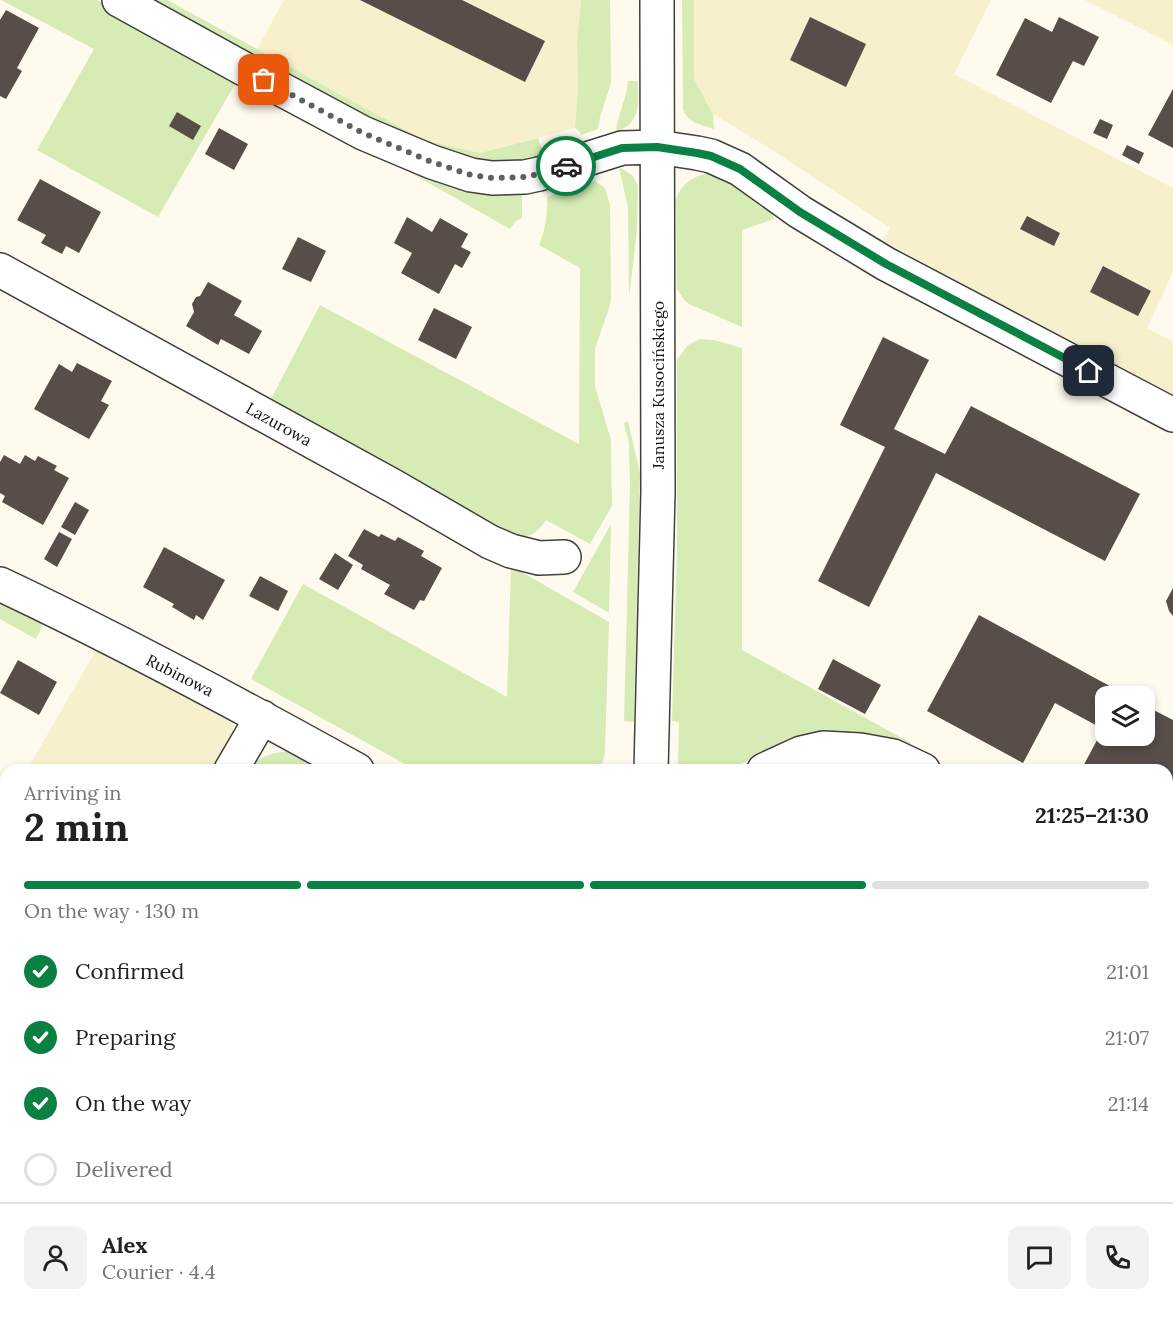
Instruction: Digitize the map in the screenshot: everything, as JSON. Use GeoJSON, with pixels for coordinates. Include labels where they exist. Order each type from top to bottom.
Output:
{"type":"FeatureCollection","features":[{"type":"Feature","properties":{"kind":"street"},"geometry":{"type":"LineString","coordinates":[[120,0],[363,133],[432,162],[471,175],[492,178],[525,177],[622,148],[657,147],[711,156],[740,169],[800,212],[886,264],[1173,415]]}},
{"type":"Feature","properties":{"kind":"street","name":"Janusza Kusocińskiego"},"geometry":{"type":"LineString","coordinates":[[651,764],[658,492],[657,0]]}},
{"type":"Feature","properties":{"kind":"street","name":"Lazurowa"},"geometry":{"type":"LineString","coordinates":[[0,270],[404,492],[490,542],[511,551],[539,558],[564,557]]}},
{"type":"Feature","properties":{"kind":"street","name":"Rubinowa"},"geometry":{"type":"LineString","coordinates":[[0,584],[262,717],[346,764]]}},
{"type":"Feature","properties":{"kind":"street"},"geometry":{"type":"LineString","coordinates":[[235,764],[262,717]]}},
{"type":"Feature","properties":{"kind":"street"},"geometry":{"type":"LineString","coordinates":[[777,764],[801,753],[823,748],[860,750],[893,756],[910,764]]}},
{"type":"Feature","properties":{"kind":"shaded area"},"geometry":{"type":"Polygon","coordinates":[[[284,0],[581,0],[577,41],[578,88],[575,128],[480,153],[424,140],[257,49],[284,0]]]}},
{"type":"Feature","properties":{"kind":"shaded area"},"geometry":{"type":"Polygon","coordinates":[[[694,0],[991,0],[954,74],[1173,188],[1173,272],[1147,328],[1173,342],[1173,403],[1098,364],[883,240],[890,228],[713,114],[694,79],[694,0]]]}},
{"type":"Feature","properties":{"kind":"shaded area"},"geometry":{"type":"Polygon","coordinates":[[[1085,0],[1173,0],[1173,45],[1085,0]]]}},
{"type":"Feature","properties":{"kind":"shaded area"},"geometry":{"type":"Polygon","coordinates":[[[99,645],[226,712],[235,734],[220,764],[30,764],[99,645]]]}},
{"type":"Feature","properties":{"kind":"green space"},"geometry":{"type":"Polygon","coordinates":[[[1,0],[97,0],[238,79],[158,217],[37,150],[94,49],[1,0]]]}},
{"type":"Feature","properties":{"kind":"green space"},"geometry":{"type":"Polygon","coordinates":[[[140,0],[167,0],[424,140],[480,153],[538,138],[542,149],[536,158],[509,162],[482,161],[372,126],[140,0]]]}},
{"type":"Feature","properties":{"kind":"green space"},"geometry":{"type":"Polygon","coordinates":[[[581,0],[610,0],[611,83],[598,129],[581,135],[575,128],[578,88],[577,41],[581,0]]]}},
{"type":"Feature","properties":{"kind":"green space"},"geometry":{"type":"Polygon","coordinates":[[[682,0],[694,0],[694,79],[713,114],[714,129],[692,120],[683,109],[682,0]]]}},
{"type":"Feature","properties":{"kind":"green space"},"geometry":{"type":"Polygon","coordinates":[[[628,81],[638,81],[637,112],[630,123],[616,133],[626,94],[628,81]]]}},
{"type":"Feature","properties":{"kind":"green space"},"geometry":{"type":"Polygon","coordinates":[[[342,134],[518,192],[522,196],[522,218],[510,229],[342,134]]]}},
{"type":"Feature","properties":{"kind":"green space"},"geometry":{"type":"Polygon","coordinates":[[[619,168],[633,176],[638,186],[637,230],[629,298],[628,207],[619,168]]]}},
{"type":"Feature","properties":{"kind":"green space"},"geometry":{"type":"Polygon","coordinates":[[[712,173],[729,180],[770,209],[774,219],[742,230],[742,327],[689,304],[677,289],[676,200],[681,189],[689,181],[700,175],[712,173]]]}},
{"type":"Feature","properties":{"kind":"green space"},"geometry":{"type":"Polygon","coordinates":[[[595,181],[605,188],[610,205],[611,298],[595,349],[595,386],[611,440],[612,506],[590,544],[546,520],[533,534],[515,538],[408,481],[271,399],[320,305],[579,444],[580,268],[539,245],[546,221],[547,197],[595,181]]]}},
{"type":"Feature","properties":{"kind":"green space"},"geometry":{"type":"Polygon","coordinates":[[[700,339],[714,340],[742,348],[742,650],[911,743],[909,749],[810,735],[792,739],[740,764],[678,764],[679,722],[672,721],[677,549],[677,360],[688,345],[700,339]]]}},
{"type":"Feature","properties":{"kind":"green space"},"geometry":{"type":"Polygon","coordinates":[[[628,421],[640,473],[634,722],[624,721],[630,487],[629,443],[624,424],[628,421]]]}},
{"type":"Feature","properties":{"kind":"green space"},"geometry":{"type":"Polygon","coordinates":[[[611,524],[609,613],[573,592],[611,524]]]}},
{"type":"Feature","properties":{"kind":"green space"},"geometry":{"type":"Polygon","coordinates":[[[511,566],[609,622],[605,750],[602,764],[405,764],[251,679],[303,584],[507,697],[511,566]]]}},
{"type":"Feature","properties":{"kind":"green space"},"geometry":{"type":"Polygon","coordinates":[[[0,597],[42,620],[36,639],[0,619],[0,597]]]}},
{"type":"Feature","properties":{"kind":"green space"},"geometry":{"type":"Polygon","coordinates":[[[290,751],[317,764],[254,764],[266,756],[290,751]]]}},
{"type":"Feature","properties":{"kind":"building"},"geometry":{"type":"Polygon","coordinates":[[[360,0],[462,0],[545,41],[525,82],[360,0]]]}},
{"type":"Feature","properties":{"kind":"building"},"geometry":{"type":"Polygon","coordinates":[[[6,10],[39,28],[17,68],[22,71],[6,99],[0,96],[0,20],[6,10]]]}},
{"type":"Feature","properties":{"kind":"building"},"geometry":{"type":"Polygon","coordinates":[[[810,17],[866,44],[846,87],[790,60],[810,17]]]}},
{"type":"Feature","properties":{"kind":"building"},"geometry":{"type":"Polygon","coordinates":[[[1059,17],[1099,37],[1084,66],[1073,61],[1051,103],[996,75],[1025,18],[1052,32],[1059,17]]]}},
{"type":"Feature","properties":{"kind":"building"},"geometry":{"type":"Polygon","coordinates":[[[1173,89],[1173,148],[1148,135],[1173,89]]]}},
{"type":"Feature","properties":{"kind":"building"},"geometry":{"type":"Polygon","coordinates":[[[177,112],[201,126],[193,140],[169,126],[177,112]]]}},
{"type":"Feature","properties":{"kind":"building"},"geometry":{"type":"Polygon","coordinates":[[[1100,119],[1113,125],[1107,139],[1093,133],[1100,119]]]}},
{"type":"Feature","properties":{"kind":"building"},"geometry":{"type":"Polygon","coordinates":[[[219,128],[248,144],[234,170],[205,154],[219,128]]]}},
{"type":"Feature","properties":{"kind":"building"},"geometry":{"type":"Polygon","coordinates":[[[1127,145],[1144,153],[1139,164],[1122,155],[1127,145]]]}},
{"type":"Feature","properties":{"kind":"building"},"geometry":{"type":"Polygon","coordinates":[[[40,179],[101,212],[79,253],[66,246],[62,254],[41,243],[46,235],[17,220],[40,179]]]}},
{"type":"Feature","properties":{"kind":"building"},"geometry":{"type":"Polygon","coordinates":[[[1027,216],[1060,233],[1054,246],[1020,229],[1027,216]]]}},
{"type":"Feature","properties":{"kind":"building"},"geometry":{"type":"Polygon","coordinates":[[[407,217],[432,232],[440,218],[468,234],[461,247],[471,252],[462,268],[455,264],[439,294],[401,273],[412,253],[394,243],[407,217]]]}},
{"type":"Feature","properties":{"kind":"building"},"geometry":{"type":"Polygon","coordinates":[[[298,237],[326,251],[311,282],[282,269],[298,237]]]}},
{"type":"Feature","properties":{"kind":"building"},"geometry":{"type":"Polygon","coordinates":[[[1103,266],[1151,291],[1138,316],[1090,292],[1103,266]]]}},
{"type":"Feature","properties":{"kind":"building"},"geometry":{"type":"Polygon","coordinates":[[[208,282],[242,301],[234,315],[262,331],[249,354],[221,339],[218,345],[186,326],[194,312],[192,304],[208,282]]]}},
{"type":"Feature","properties":{"kind":"building"},"geometry":{"type":"Polygon","coordinates":[[[434,308],[472,327],[456,359],[418,340],[434,308]]]}},
{"type":"Feature","properties":{"kind":"building"},"geometry":{"type":"Polygon","coordinates":[[[883,337],[929,360],[894,429],[945,454],[971,406],[1140,494],[1105,561],[936,473],[869,607],[818,581],[885,447],[840,425],[883,337]]]}},
{"type":"Feature","properties":{"kind":"building"},"geometry":{"type":"Polygon","coordinates":[[[77,363],[112,381],[101,401],[109,405],[89,439],[34,409],[59,364],[72,372],[77,363]]]}},
{"type":"Feature","properties":{"kind":"building"},"geometry":{"type":"Polygon","coordinates":[[[4,455],[20,464],[25,455],[35,461],[38,456],[57,466],[54,470],[69,478],[43,525],[2,502],[5,496],[0,493],[0,462],[4,455]]]}},
{"type":"Feature","properties":{"kind":"building"},"geometry":{"type":"Polygon","coordinates":[[[75,502],[89,510],[75,535],[61,527],[75,502]]]}},
{"type":"Feature","properties":{"kind":"building"},"geometry":{"type":"Polygon","coordinates":[[[364,529],[379,537],[381,534],[395,541],[398,537],[424,551],[421,556],[442,568],[424,601],[420,600],[414,610],[384,594],[390,585],[361,569],[363,565],[348,556],[364,529]]]}},
{"type":"Feature","properties":{"kind":"building"},"geometry":{"type":"Polygon","coordinates":[[[59,532],[72,539],[57,567],[44,559],[59,532]]]}},
{"type":"Feature","properties":{"kind":"building"},"geometry":{"type":"Polygon","coordinates":[[[164,547],[225,580],[203,620],[196,615],[194,620],[172,607],[174,604],[143,587],[164,547]]]}},
{"type":"Feature","properties":{"kind":"building"},"geometry":{"type":"Polygon","coordinates":[[[335,553],[353,565],[338,590],[319,579],[335,553]]]}},
{"type":"Feature","properties":{"kind":"building"},"geometry":{"type":"Polygon","coordinates":[[[260,576],[288,591],[278,611],[249,596],[260,576]]]}},
{"type":"Feature","properties":{"kind":"building"},"geometry":{"type":"Polygon","coordinates":[[[1173,588],[1173,616],[1166,601],[1173,588]]]}},
{"type":"Feature","properties":{"kind":"building"},"geometry":{"type":"Polygon","coordinates":[[[979,615],[1110,686],[1095,686],[1095,725],[1055,703],[1023,763],[927,711],[979,615]]]}},
{"type":"Feature","properties":{"kind":"building"},"geometry":{"type":"Polygon","coordinates":[[[833,659],[881,685],[865,714],[818,689],[833,659]]]}},
{"type":"Feature","properties":{"kind":"building"},"geometry":{"type":"Polygon","coordinates":[[[18,660],[57,682],[39,715],[0,693],[18,660]]]}},
{"type":"Feature","properties":{"kind":"building"},"geometry":{"type":"Polygon","coordinates":[[[1155,711],[1173,720],[1173,764],[1084,764],[1095,744],[1095,746],[1155,746],[1155,711]]]}},
{"type":"Feature","properties":{"kind":"way so far"},"geometry":{"type":"LineString","coordinates":[[264,80],[363,133],[432,162],[471,175],[492,178],[525,177],[566,166]]}},
{"type":"Feature","properties":{"kind":"route"},"geometry":{"type":"LineString","coordinates":[[566,166],[622,148],[657,147],[711,156],[740,169],[800,212],[886,264],[1089,371]]}}]}
